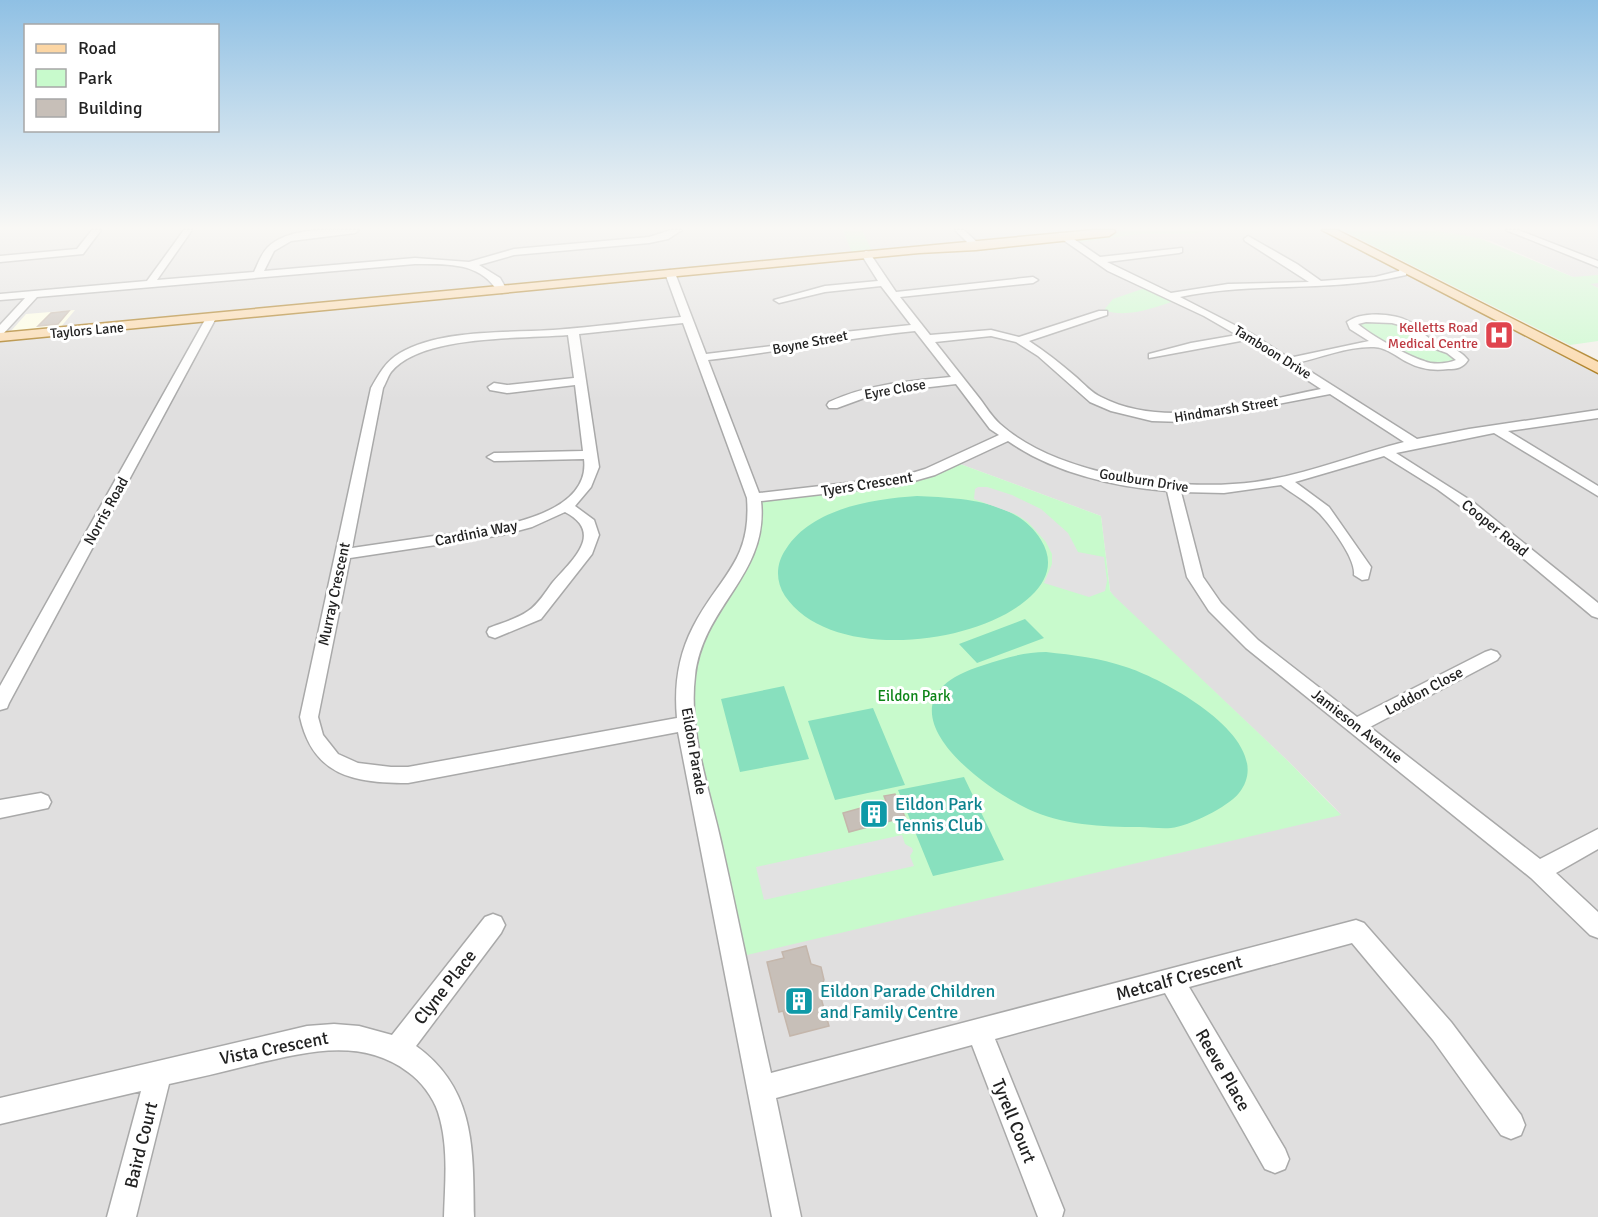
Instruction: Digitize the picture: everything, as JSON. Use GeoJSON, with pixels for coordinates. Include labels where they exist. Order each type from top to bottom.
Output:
{"type":"FeatureCollection","features":[{"type":"Feature","properties":{"kind":"main road","name":"Taylors Lane"},"geometry":{"type":"LineString","coordinates":[[0,338],[534,287]]}},
{"type":"Feature","properties":{"kind":"main road"},"geometry":{"type":"LineString","coordinates":[[1440,287],[1598,368]]}},
{"type":"Feature","properties":{"kind":"main road"},"geometry":{"type":"LineString","coordinates":[[1455,287],[1598,359]]}},
{"type":"Feature","properties":{"kind":"street"},"geometry":{"type":"LineString","coordinates":[[0,297],[118,287]]}},
{"type":"Feature","properties":{"kind":"street","name":"Eildon Parade"},"geometry":{"type":"LineString","coordinates":[[675,287],[754,498],[756,532],[747,556],[705,620],[693,648],[685,685],[687,723],[787,1217]]}},
{"type":"Feature","properties":{"kind":"street"},"geometry":{"type":"LineString","coordinates":[[779,300],[835,287]]}},
{"type":"Feature","properties":{"kind":"street","name":"Goulburn Drive"},"geometry":{"type":"LineString","coordinates":[[887,287],[986,416],[1007,436],[1045,456],[1114,478],[1173,488],[1229,489],[1283,480],[1415,444],[1598,414]]}},
{"type":"Feature","properties":{"kind":"street"},"geometry":{"type":"LineString","coordinates":[[894,295],[970,287]]}},
{"type":"Feature","properties":{"kind":"street","name":"Tamboon Drive"},"geometry":{"type":"LineString","coordinates":[[1151,287],[1248,336],[1415,444]]}},
{"type":"Feature","properties":{"kind":"street"},"geometry":{"type":"LineString","coordinates":[[1170,296],[1226,287]]}},
{"type":"Feature","properties":{"kind":"street"},"geometry":{"type":"LineString","coordinates":[[0,331],[34,294]]}},
{"type":"Feature","properties":{"kind":"street"},"geometry":{"type":"LineString","coordinates":[[1020,340],[1103,313]]}},
{"type":"Feature","properties":{"kind":"street","name":"Norris Road"},"geometry":{"type":"LineString","coordinates":[[0,704],[211,318]]}},
{"type":"Feature","properties":{"kind":"street","name":"Murray Crescent"},"geometry":{"type":"LineString","coordinates":[[687,319],[456,340],[413,352],[387,369],[381,376],[377,388],[309,717],[311,732],[317,744],[333,761],[362,773],[408,775],[687,723]]}},
{"type":"Feature","properties":{"kind":"street"},"geometry":{"type":"LineString","coordinates":[[1289,362],[1343,348],[1381,343],[1423,366],[1435,368],[1455,365],[1462,360],[1453,352],[1423,340],[1410,327],[1398,322],[1384,319],[1352,322],[1354,327],[1381,343]]}},
{"type":"Feature","properties":{"kind":"street","name":"Boyne Street"},"geometry":{"type":"LineString","coordinates":[[701,358],[796,346],[844,335],[918,327]]}},
{"type":"Feature","properties":{"kind":"street","name":"Cardinia Way"},"geometry":{"type":"LineString","coordinates":[[343,554],[506,530],[543,517],[564,506],[581,490],[590,475],[591,454],[573,331]]}},
{"type":"Feature","properties":{"kind":"street","name":"Hindmarsh Street"},"geometry":{"type":"LineString","coordinates":[[928,339],[991,333],[1020,340],[1042,354],[1094,399],[1139,416],[1185,418],[1333,390]]}},
{"type":"Feature","properties":{"kind":"street"},"geometry":{"type":"LineString","coordinates":[[1153,356],[1191,346],[1248,336]]}},
{"type":"Feature","properties":{"kind":"street","name":"Eyre Close"},"geometry":{"type":"LineString","coordinates":[[833,405],[845,398],[873,391],[958,380]]}},
{"type":"Feature","properties":{"kind":"street"},"geometry":{"type":"LineString","coordinates":[[494,387],[507,389],[579,381]]}},
{"type":"Feature","properties":{"kind":"street"},"geometry":{"type":"LineString","coordinates":[[1498,430],[1598,492]]}},
{"type":"Feature","properties":{"kind":"street","name":"Tyers Crescent"},"geometry":{"type":"LineString","coordinates":[[754,498],[900,481],[930,472],[1007,436]]}},
{"type":"Feature","properties":{"kind":"street","name":"Cooper Road"},"geometry":{"type":"LineString","coordinates":[[1386,452],[1434,480],[1468,505],[1598,612]]}},
{"type":"Feature","properties":{"kind":"street"},"geometry":{"type":"LineString","coordinates":[[494,457],[553,457],[591,454]]}},
{"type":"Feature","properties":{"kind":"street"},"geometry":{"type":"LineString","coordinates":[[1283,480],[1324,510],[1356,554],[1363,567],[1362,575]]}},
{"type":"Feature","properties":{"kind":"street","name":"Jamieson Avenue"},"geometry":{"type":"LineString","coordinates":[[1173,488],[1195,577],[1215,607],[1252,644],[1539,871],[1598,927]]}},
{"type":"Feature","properties":{"kind":"street"},"geometry":{"type":"LineString","coordinates":[[495,632],[536,615],[587,551],[592,540],[592,527],[582,514],[564,506]]}},
{"type":"Feature","properties":{"kind":"street","name":"Loddon Close"},"geometry":{"type":"LineString","coordinates":[[1356,726],[1491,656]]}},
{"type":"Feature","properties":{"kind":"street"},"geometry":{"type":"LineString","coordinates":[[0,809],[41,802]]}},
{"type":"Feature","properties":{"kind":"street"},"geometry":{"type":"LineString","coordinates":[[1539,871],[1598,838]]}},
{"type":"Feature","properties":{"kind":"street","name":"Clyne Place"},"geometry":{"type":"LineString","coordinates":[[398,1048],[493,926]]}},
{"type":"Feature","properties":{"kind":"street","name":"Metcalf Crescent"},"geometry":{"type":"LineString","coordinates":[[761,1089],[1356,930],[1430,1017],[1511,1125]]}},
{"type":"Feature","properties":{"kind":"street","name":"Reeve Place"},"geometry":{"type":"LineString","coordinates":[[1171,980],[1275,1159]]}},
{"type":"Feature","properties":{"kind":"street","name":"Tyrell Court"},"geometry":{"type":"LineString","coordinates":[[979,1031],[1050,1210]]}},
{"type":"Feature","properties":{"kind":"street","name":"Vista Crescent"},"geometry":{"type":"LineString","coordinates":[[0,1111],[294,1041],[329,1035],[366,1038],[398,1048],[431,1076],[450,1109],[458,1149],[459,1217]]}},
{"type":"Feature","properties":{"kind":"street","name":"Baird Court"},"geometry":{"type":"LineString","coordinates":[[122,1217],[159,1073]]}},
{"type":"Feature","properties":{"kind":"shaded area"},"geometry":{"type":"Polygon","coordinates":[[[0,287],[1439,287],[1598,368],[1598,1217],[0,1217],[0,287]],[[952,461],[1341,814],[1114,597],[1110,591],[1101,516],[952,461]]]}},
{"type":"Feature","properties":{"kind":"shaded area"},"geometry":{"type":"Polygon","coordinates":[[[75,310],[60,328],[11,331],[26,314],[75,310]]]}},
{"type":"Feature","properties":{"kind":"shaded area"},"geometry":{"type":"Polygon","coordinates":[[[987,487],[1012,495],[1041,509],[1068,533],[1078,552],[1104,557],[1107,581],[1105,591],[1089,597],[1044,583],[1052,564],[1052,554],[1046,542],[1028,522],[1015,514],[974,499],[975,489],[987,487]]]}},
{"type":"Feature","properties":{"kind":"shaded area"},"geometry":{"type":"Polygon","coordinates":[[[902,835],[905,844],[912,848],[910,856],[914,866],[764,900],[756,867],[902,835]]]}},
{"type":"Feature","properties":{"kind":"green space"},"geometry":{"type":"Polygon","coordinates":[[[1148,287],[1178,300],[1131,313],[1104,310],[1113,299],[1148,287]]]}},
{"type":"Feature","properties":{"kind":"green space"},"geometry":{"type":"Polygon","coordinates":[[[1455,287],[1598,288],[1598,341],[1570,345],[1455,287]]]}},
{"type":"Feature","properties":{"kind":"green space"},"geometry":{"type":"Polygon","coordinates":[[[1378,320],[1400,324],[1454,354],[1457,363],[1422,365],[1357,327],[1355,323],[1382,323],[1378,320]]]}},
{"type":"Feature","properties":{"kind":"green space","name":"Eildon Park"},"geometry":{"type":"Polygon","coordinates":[[[952,461],[1101,516],[1110,591],[1114,596],[1289,762],[1341,815],[734,958],[687,723],[687,672],[741,569],[754,498],[875,485],[952,461]]]}},
{"type":"Feature","properties":{"kind":"green space"},"geometry":{"type":"Polygon","coordinates":[[[917,496],[985,503],[1017,516],[1030,526],[1045,548],[1048,563],[1045,577],[1037,590],[1007,613],[977,627],[942,636],[905,640],[869,639],[835,631],[806,617],[785,596],[778,578],[780,560],[797,535],[811,524],[827,515],[863,503],[917,496]]]}},
{"type":"Feature","properties":{"kind":"green space"},"geometry":{"type":"Polygon","coordinates":[[[1025,619],[1044,638],[977,663],[959,644],[1025,619]]]}},
{"type":"Feature","properties":{"kind":"green space"},"geometry":{"type":"Polygon","coordinates":[[[1046,652],[1096,659],[1126,667],[1165,684],[1189,698],[1231,733],[1244,753],[1247,773],[1239,793],[1217,810],[1198,820],[1179,826],[1163,828],[1111,826],[1054,819],[1028,809],[981,779],[959,760],[942,739],[933,718],[935,698],[951,680],[984,665],[1015,656],[1046,652]]]}},
{"type":"Feature","properties":{"kind":"green space"},"geometry":{"type":"Polygon","coordinates":[[[784,686],[809,759],[740,772],[721,699],[784,686]]]}},
{"type":"Feature","properties":{"kind":"green space"},"geometry":{"type":"Polygon","coordinates":[[[873,708],[905,785],[835,800],[808,721],[873,708]]]}},
{"type":"Feature","properties":{"kind":"green space"},"geometry":{"type":"Polygon","coordinates":[[[964,777],[1004,860],[933,876],[898,790],[964,777]]]}},
{"type":"Feature","properties":{"kind":"building"},"geometry":{"type":"Polygon","coordinates":[[[69,311],[58,324],[38,326],[51,313],[69,311]]]}},
{"type":"Feature","properties":{"kind":"building","name":"Eildon Park Tennis Club"},"geometry":{"type":"Polygon","coordinates":[[[895,794],[905,817],[849,832],[843,813],[886,801],[884,796],[895,794]]]}},
{"type":"Feature","properties":{"kind":"building","name":"Eildon Parade Children and Family Centre"},"geometry":{"type":"Polygon","coordinates":[[[806,946],[811,964],[821,967],[824,980],[819,991],[829,1026],[790,1036],[783,1011],[779,1012],[767,962],[784,958],[782,952],[806,946]]]}},
{"type":"Feature","properties":{"kind":"place","name":"Kelletts Road Medical Centre"},"geometry":{"type":"Point","coordinates":[1499,335]}},
{"type":"Feature","properties":{"kind":"place","name":"Eildon Park Tennis Club"},"geometry":{"type":"Point","coordinates":[874,814]}},
{"type":"Feature","properties":{"kind":"place","name":"Eildon Parade Children and Family Centre"},"geometry":{"type":"Point","coordinates":[799,1001]}}]}
